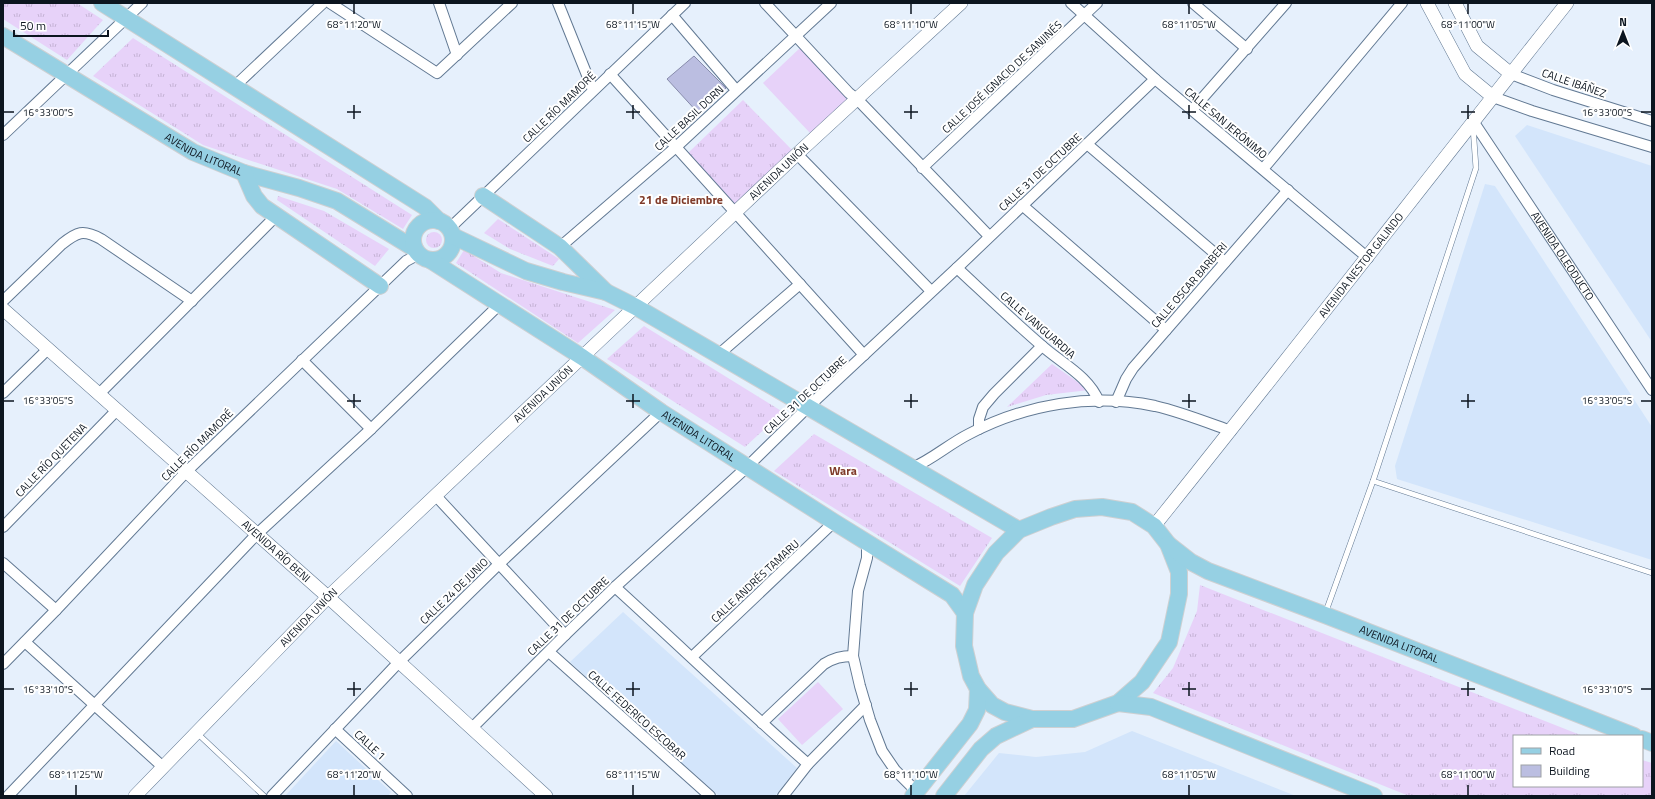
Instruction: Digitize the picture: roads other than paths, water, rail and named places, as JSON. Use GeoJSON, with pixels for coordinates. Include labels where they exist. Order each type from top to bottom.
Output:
{"type":"FeatureCollection","features":[{"type":"Feature","properties":{"kind":"main road"},"geometry":{"type":"LineString","coordinates":[[102,3],[425,207],[447,228],[452,248],[449,253],[437,260],[421,254],[413,243],[416,230],[425,221],[432,220],[447,228],[526,271],[563,282],[606,292],[636,307],[1019,530]]}},
{"type":"Feature","properties":{"kind":"main road","name":"AVENIDA LITORAL"},"geometry":{"type":"LineString","coordinates":[[3,36],[193,152],[244,173],[299,188],[337,201],[582,357],[662,412],[747,467],[952,595],[965,613]]}},
{"type":"Feature","properties":{"kind":"main road"},"geometry":{"type":"LineString","coordinates":[[244,173],[254,196],[262,206],[380,286]]}},
{"type":"Feature","properties":{"kind":"main road"},"geometry":{"type":"LineString","coordinates":[[483,196],[560,247],[606,292]]}},
{"type":"Feature","properties":{"kind":"main road"},"geometry":{"type":"LineString","coordinates":[[1102,507],[1132,512],[1154,526],[1168,544],[1179,572],[1179,594],[1169,642],[1142,682],[1118,703],[1073,719],[1032,720],[1005,712],[992,705],[978,689],[971,676],[964,646],[965,613],[975,585],[996,553],[1019,530],[1075,509],[1102,507]]}},
{"type":"Feature","properties":{"kind":"main road","name":"AVENIDA LITORAL"},"geometry":{"type":"LineString","coordinates":[[1168,544],[1191,562],[1208,571],[1325,614],[1631,735]]}},
{"type":"Feature","properties":{"kind":"main road"},"geometry":{"type":"LineString","coordinates":[[915,794],[970,724],[977,710],[978,689]]}},
{"type":"Feature","properties":{"kind":"main road"},"geometry":{"type":"LineString","coordinates":[[1118,703],[1151,707],[1374,796]]}},
{"type":"Feature","properties":{"kind":"main road"},"geometry":{"type":"LineString","coordinates":[[944,796],[981,749],[996,736],[1032,720]]}},
{"type":"Feature","properties":{"kind":"street"},"geometry":{"type":"LineString","coordinates":[[3,135],[142,3]]}},
{"type":"Feature","properties":{"kind":"street"},"geometry":{"type":"LineString","coordinates":[[235,86],[323,3]]}},
{"type":"Feature","properties":{"kind":"street"},"geometry":{"type":"LineString","coordinates":[[330,3],[437,73],[512,3]]}},
{"type":"Feature","properties":{"kind":"street"},"geometry":{"type":"LineString","coordinates":[[440,3],[457,54]]}},
{"type":"Feature","properties":{"kind":"street"},"geometry":{"type":"LineString","coordinates":[[558,3],[593,90]]}},
{"type":"Feature","properties":{"kind":"street","name":"CALLE RÍO MAMORÉ"},"geometry":{"type":"LineString","coordinates":[[447,228],[483,196],[685,3]]}},
{"type":"Feature","properties":{"kind":"street"},"geometry":{"type":"LineString","coordinates":[[765,3],[849,93],[858,100],[989,236]]}},
{"type":"Feature","properties":{"kind":"street","name":"CALLE BASIL DORN"},"geometry":{"type":"LineString","coordinates":[[560,247],[676,147],[830,3]]}},
{"type":"Feature","properties":{"kind":"street","name":"AVENIDA UNIÓN"},"geometry":{"type":"LineString","coordinates":[[135,796],[328,597],[736,214],[797,154],[858,100],[961,3]]}},
{"type":"Feature","properties":{"kind":"street","name":"CALLE SAN JERÓNIMO"},"geometry":{"type":"LineString","coordinates":[[1071,3],[1155,79],[1368,258]]}},
{"type":"Feature","properties":{"kind":"street","name":"CALLE JOSÉ IGNACIO DE SANJINÉS"},"geometry":{"type":"LineString","coordinates":[[922,168],[1097,3]]}},
{"type":"Feature","properties":{"kind":"street"},"geometry":{"type":"LineString","coordinates":[[1193,3],[1246,49]]}},
{"type":"Feature","properties":{"kind":"street"},"geometry":{"type":"LineString","coordinates":[[1192,110],[1286,3]]}},
{"type":"Feature","properties":{"kind":"street"},"geometry":{"type":"LineString","coordinates":[[1262,169],[1402,3]]}},
{"type":"Feature","properties":{"kind":"street"},"geometry":{"type":"LineString","coordinates":[[1427,3],[1465,74],[1493,97],[1532,111],[1652,148]]}},
{"type":"Feature","properties":{"kind":"street"},"geometry":{"type":"LineString","coordinates":[[1454,3],[1477,46],[1511,74]]}},
{"type":"Feature","properties":{"kind":"street","name":"AVENIDA NESTOR GALINDO"},"geometry":{"type":"LineString","coordinates":[[1154,526],[1368,258],[1473,121],[1567,3]]}},
{"type":"Feature","properties":{"kind":"street"},"geometry":{"type":"LineString","coordinates":[[672,15],[736,90]]}},
{"type":"Feature","properties":{"kind":"street"},"geometry":{"type":"LineString","coordinates":[[610,74],[864,355]]}},
{"type":"Feature","properties":{"kind":"street","name":"CALLE IBÁÑEZ"},"geometry":{"type":"LineString","coordinates":[[1511,74],[1553,90],[1652,121]]}},
{"type":"Feature","properties":{"kind":"street","name":"CALLE 31 DE OCTUBRE"},"geometry":{"type":"LineString","coordinates":[[472,728],[615,587],[747,467],[808,407],[957,268],[1155,79]]}},
{"type":"Feature","properties":{"kind":"street","name":"AVENIDA OLEODUCTO"},"geometry":{"type":"LineString","coordinates":[[1473,121],[1652,390]]}},
{"type":"Feature","properties":{"kind":"street"},"geometry":{"type":"LineString","coordinates":[[1087,144],[1225,262]]}},
{"type":"Feature","properties":{"kind":"street"},"geometry":{"type":"LineString","coordinates":[[797,154],[931,291]]}},
{"type":"Feature","properties":{"kind":"street","name":"CALLE OSCAR BARBERI"},"geometry":{"type":"LineString","coordinates":[[1116,402],[1126,379],[1133,368],[1288,190]]}},
{"type":"Feature","properties":{"kind":"street"},"geometry":{"type":"LineString","coordinates":[[1022,205],[1166,330]]}},
{"type":"Feature","properties":{"kind":"street"},"geometry":{"type":"LineString","coordinates":[[99,394],[277,215]]}},
{"type":"Feature","properties":{"kind":"street"},"geometry":{"type":"LineString","coordinates":[[3,301],[62,244],[81,232],[91,233],[101,239],[192,301]]}},
{"type":"Feature","properties":{"kind":"street","name":"CALLE RÍO MAMORÉ"},"geometry":{"type":"LineString","coordinates":[[3,664],[186,472],[406,261],[421,254]]}},
{"type":"Feature","properties":{"kind":"street","name":"CALLE VANGUARDIA"},"geometry":{"type":"LineString","coordinates":[[957,268],[1042,346],[1088,383],[1096,393],[1099,402]]}},
{"type":"Feature","properties":{"kind":"street"},"geometry":{"type":"LineString","coordinates":[[718,355],[800,284]]}},
{"type":"Feature","properties":{"kind":"street"},"geometry":{"type":"LineString","coordinates":[[8,796],[257,534],[371,428],[500,304]]}},
{"type":"Feature","properties":{"kind":"street","name":"AVENIDA RÍO BENI"},"geometry":{"type":"LineString","coordinates":[[3,309],[328,597],[546,796]]}},
{"type":"Feature","properties":{"kind":"street"},"geometry":{"type":"LineString","coordinates":[[979,429],[979,419],[983,407],[1042,346]]}},
{"type":"Feature","properties":{"kind":"street"},"geometry":{"type":"LineString","coordinates":[[3,393],[48,348]]}},
{"type":"Feature","properties":{"kind":"street"},"geometry":{"type":"LineString","coordinates":[[302,360],[371,428]]}},
{"type":"Feature","properties":{"kind":"street"},"geometry":{"type":"LineString","coordinates":[[912,468],[925,462],[979,429],[1028,410],[1080,401],[1116,402],[1157,407],[1231,431]]}},
{"type":"Feature","properties":{"kind":"street","name":"CALLE RÍO QUETENA"},"geometry":{"type":"LineString","coordinates":[[3,527],[117,410]]}},
{"type":"Feature","properties":{"kind":"street","name":"CALLE 24 DE JUNIO"},"geometry":{"type":"LineString","coordinates":[[272,796],[399,662],[500,563],[662,412]]}},
{"type":"Feature","properties":{"kind":"street"},"geometry":{"type":"LineString","coordinates":[[436,496],[500,563],[565,635]]}},
{"type":"Feature","properties":{"kind":"street","name":"CALLE ANDRÉS TAMARU"},"geometry":{"type":"LineString","coordinates":[[692,657],[834,522]]}},
{"type":"Feature","properties":{"kind":"street"},"geometry":{"type":"LineString","coordinates":[[867,541],[867,558],[858,591],[854,656],[866,705],[882,751],[895,770],[915,794]]}},
{"type":"Feature","properties":{"kind":"street"},"geometry":{"type":"LineString","coordinates":[[3,563],[56,610]]}},
{"type":"Feature","properties":{"kind":"street"},"geometry":{"type":"LineString","coordinates":[[615,587],[808,764]]}},
{"type":"Feature","properties":{"kind":"street"},"geometry":{"type":"LineString","coordinates":[[25,642],[163,767]]}},
{"type":"Feature","properties":{"kind":"street","name":"CALLE FEDERICO ESCOBAR"},"geometry":{"type":"LineString","coordinates":[[549,652],[710,796]]}},
{"type":"Feature","properties":{"kind":"street"},"geometry":{"type":"LineString","coordinates":[[762,723],[824,664],[841,656],[854,656]]}},
{"type":"Feature","properties":{"kind":"street"},"geometry":{"type":"LineString","coordinates":[[782,796],[808,764],[866,705]]}},
{"type":"Feature","properties":{"kind":"street","name":"CALLE 1"},"geometry":{"type":"LineString","coordinates":[[335,729],[402,794]]}},
{"type":"Feature","properties":{"kind":"lane"},"geometry":{"type":"LineString","coordinates":[[1325,614],[1373,481],[1476,168],[1473,121]]}},
{"type":"Feature","properties":{"kind":"lane"},"geometry":{"type":"LineString","coordinates":[[1373,481],[1652,572]]}},
{"type":"Feature","properties":{"kind":"lane"},"geometry":{"type":"LineString","coordinates":[[196,732],[264,796]]}},
{"type":"Feature","properties":{"kind":"district","name":"21 de Diciembre"},"geometry":{"type":"Point","coordinates":[681,200]}},
{"type":"Feature","properties":{"kind":"district","name":"Wara"},"geometry":{"type":"Point","coordinates":[843,471]}}]}
